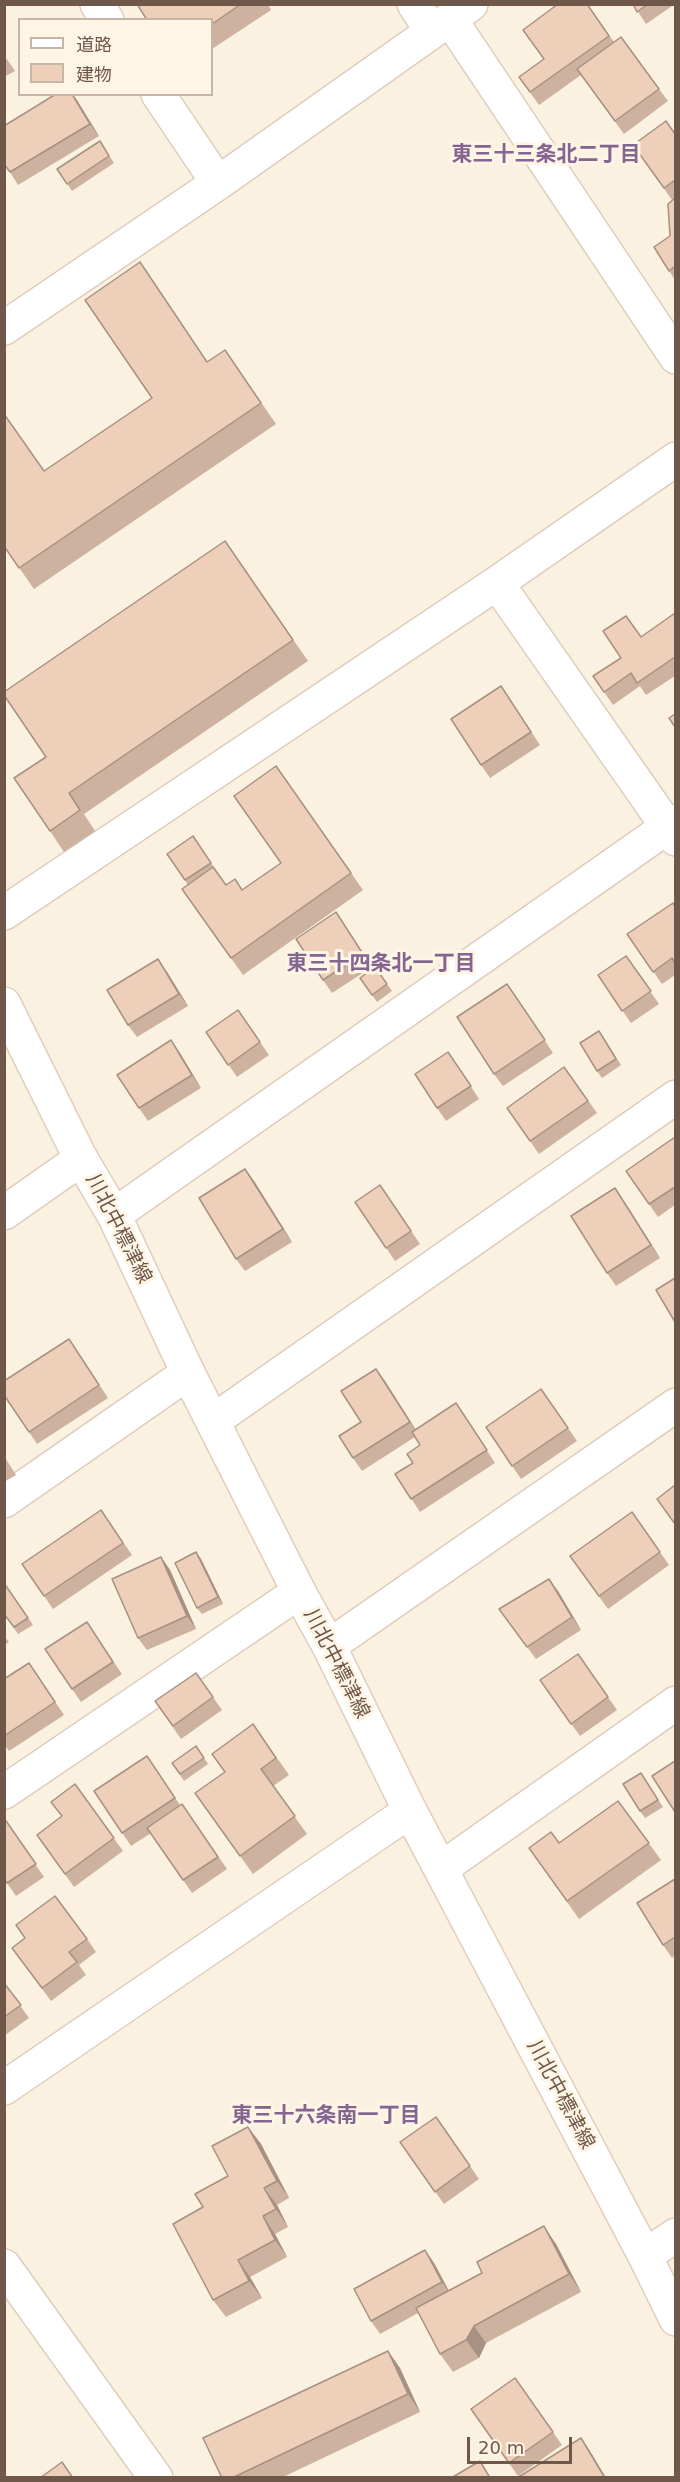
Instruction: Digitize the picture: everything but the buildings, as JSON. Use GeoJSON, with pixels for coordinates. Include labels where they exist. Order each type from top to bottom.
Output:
{"type":"FeatureCollection","features":[{"type":"Feature","properties":{"kind":"street"},"geometry":{"type":"LineString","coordinates":[[97,4],[106,18]]}},
{"type":"Feature","properties":{"kind":"street"},"geometry":{"type":"LineString","coordinates":[[4,328],[218,183],[442,15],[675,357]]}},
{"type":"Feature","properties":{"kind":"street"},"geometry":{"type":"LineString","coordinates":[[159,96],[218,183]]}},
{"type":"Feature","properties":{"kind":"street"},"geometry":{"type":"LineString","coordinates":[[4,913],[498,583],[675,459]]}},
{"type":"Feature","properties":{"kind":"street"},"geometry":{"type":"LineString","coordinates":[[114,1215],[673,829],[498,583]]}},
{"type":"Feature","properties":{"kind":"street","name":"川北中標津線"},"geometry":{"type":"LineString","coordinates":[[4,1004],[81,1159],[114,1215],[188,1373],[299,1592],[329,1646],[410,1811],[645,2256],[675,2319]]}},
{"type":"Feature","properties":{"kind":"street"},"geometry":{"type":"LineString","coordinates":[[213,1421],[675,1097]]}},
{"type":"Feature","properties":{"kind":"street"},"geometry":{"type":"LineString","coordinates":[[4,1213],[81,1159]]}},
{"type":"Feature","properties":{"kind":"street"},"geometry":{"type":"LineString","coordinates":[[4,1501],[188,1373]]}},
{"type":"Feature","properties":{"kind":"street"},"geometry":{"type":"LineString","coordinates":[[329,1646],[675,1405]]}},
{"type":"Feature","properties":{"kind":"street"},"geometry":{"type":"LineString","coordinates":[[4,1792],[299,1592]]}},
{"type":"Feature","properties":{"kind":"street"},"geometry":{"type":"LineString","coordinates":[[441,1868],[675,1703]]}},
{"type":"Feature","properties":{"kind":"street"},"geometry":{"type":"LineString","coordinates":[[4,2088],[410,1811]]}},
{"type":"Feature","properties":{"kind":"street"},"geometry":{"type":"LineString","coordinates":[[645,2256],[675,2235]]}},
{"type":"Feature","properties":{"kind":"street"},"geometry":{"type":"LineString","coordinates":[[4,2266],[156,2478]]}},
{"type":"Feature","properties":{"kind":"district","name":"東三十三条北二丁目"},"geometry":{"type":"Point","coordinates":[546,156]}},
{"type":"Feature","properties":{"kind":"district","name":"東三十四条北一丁目"},"geometry":{"type":"Point","coordinates":[381,965]}},
{"type":"Feature","properties":{"kind":"district","name":"東三十六条南一丁目"},"geometry":{"type":"Point","coordinates":[326,2117]}}]}
